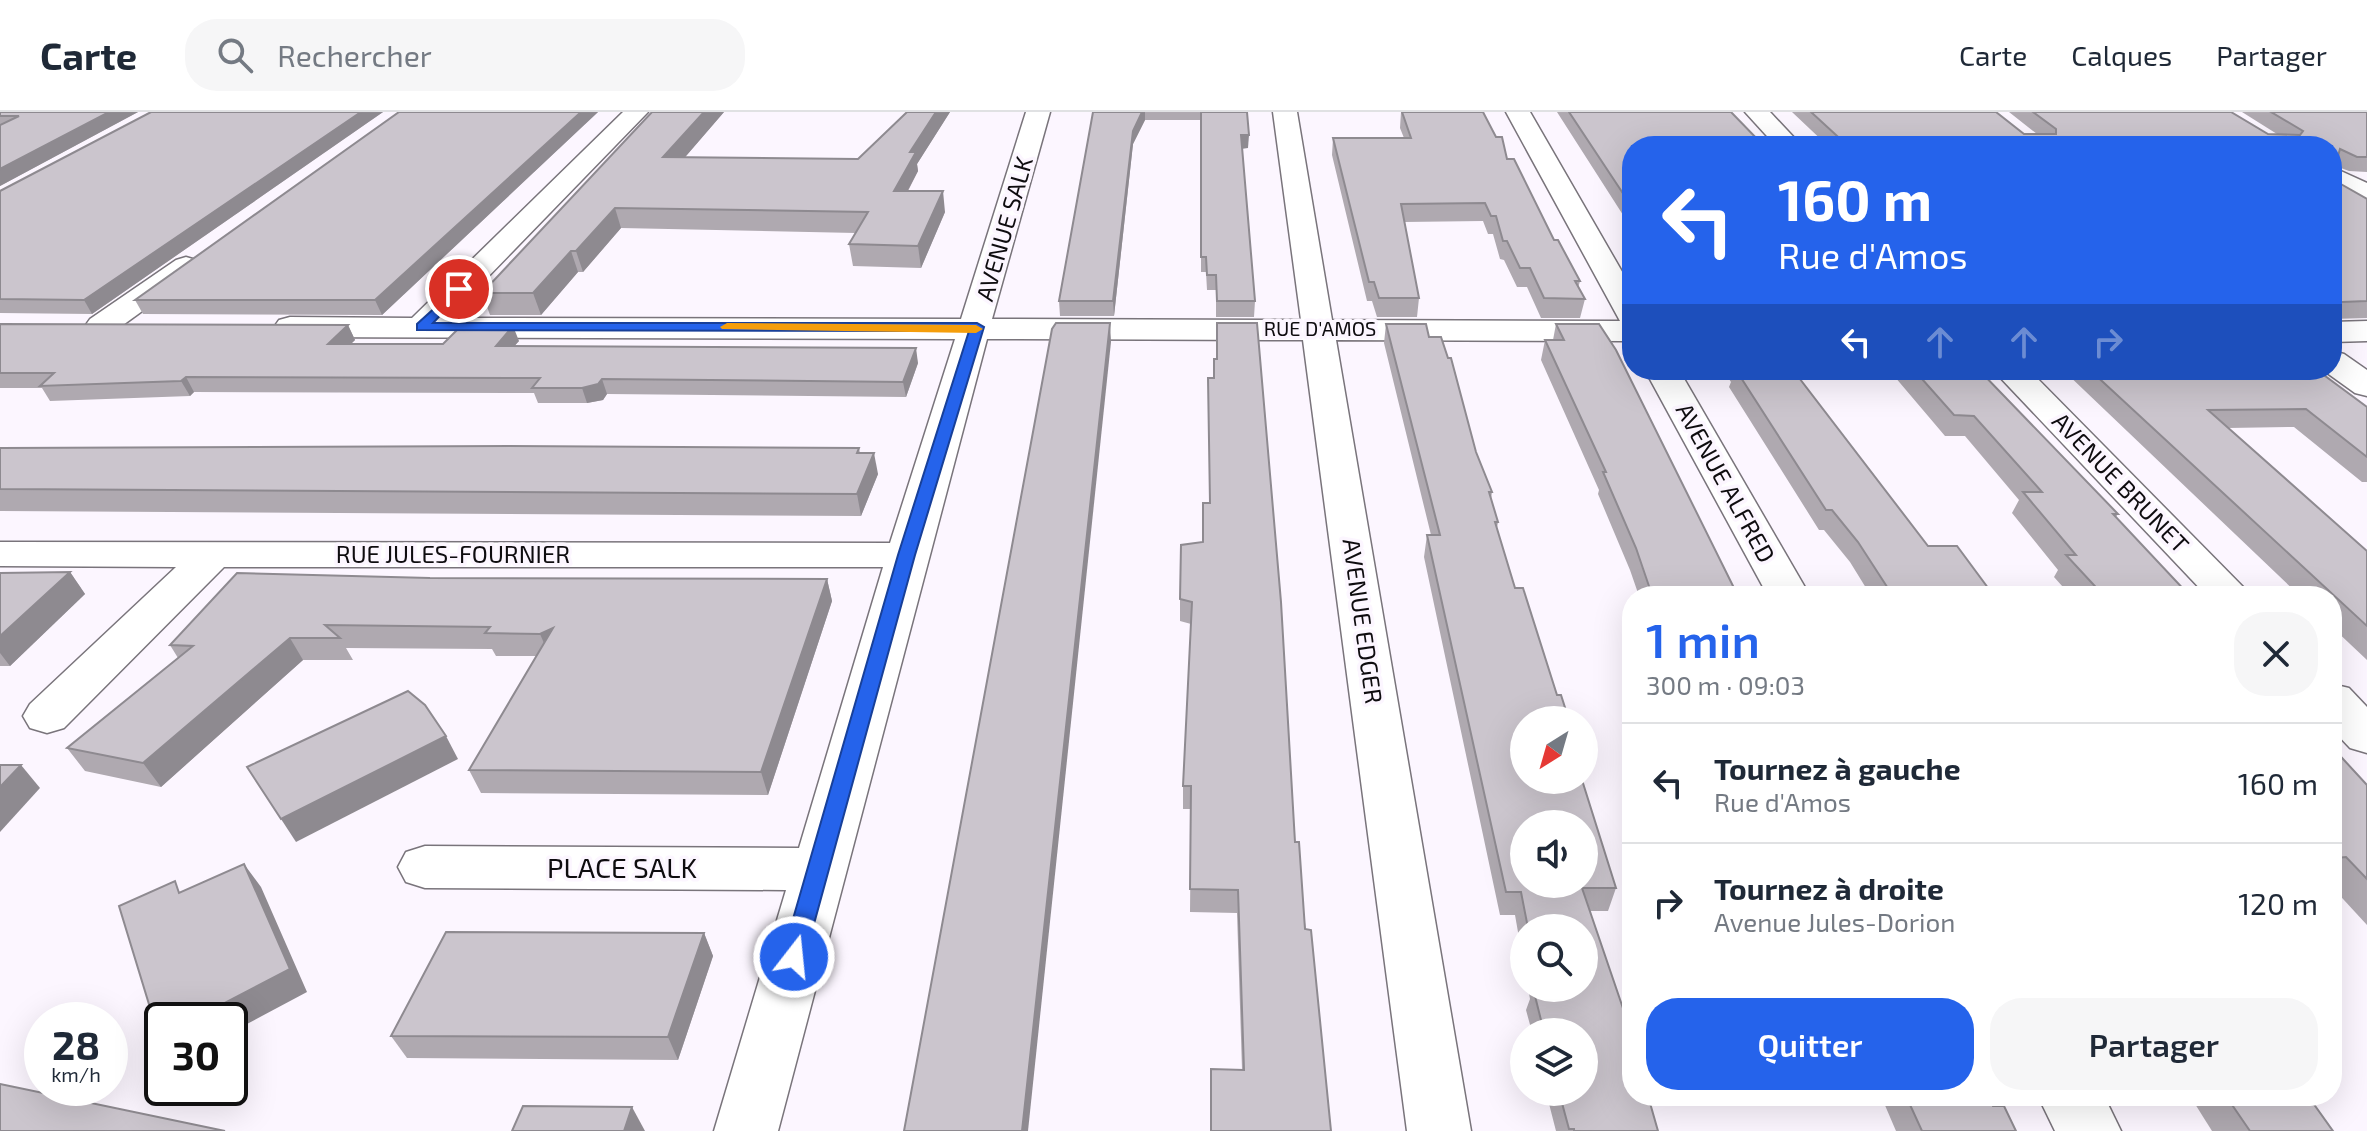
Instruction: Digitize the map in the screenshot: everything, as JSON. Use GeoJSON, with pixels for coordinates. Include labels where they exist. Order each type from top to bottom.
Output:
{"type":"FeatureCollection","features":[{"type":"Feature","properties":{"kind":"street"},"geometry":{"type":"LineString","coordinates":[[421,327],[636,112]]}},
{"type":"Feature","properties":{"kind":"street","name":"AVENUE SALK"},"geometry":{"type":"LineString","coordinates":[[746,1131],[907,555],[977,327],[1038,112]]}},
{"type":"Feature","properties":{"kind":"street","name":"AVENUE EDGER"},"geometry":{"type":"LineString","coordinates":[[1285,112],[1439,1131]]}},
{"type":"Feature","properties":{"kind":"street"},"geometry":{"type":"LineString","coordinates":[[1518,112],[1622,298]]}},
{"type":"Feature","properties":{"kind":"street"},"geometry":{"type":"LineString","coordinates":[[1757,112],[1780,136]]}},
{"type":"Feature","properties":{"kind":"street"},"geometry":{"type":"LineString","coordinates":[[2342,180],[2367,194]]}},
{"type":"Feature","properties":{"kind":"street"},"geometry":{"type":"LineString","coordinates":[[147,326],[86,326],[202,254]]}},
{"type":"Feature","properties":{"kind":"street","name":"RUE D'AMOS"},"geometry":{"type":"LineString","coordinates":[[254,326],[1622,331]]}},
{"type":"Feature","properties":{"kind":"street"},"geometry":{"type":"LineString","coordinates":[[2342,332],[2367,331]]}},
{"type":"Feature","properties":{"kind":"street"},"geometry":{"type":"LineString","coordinates":[[2342,368],[2367,386]]}},
{"type":"Feature","properties":{"kind":"street","name":"AVENUE ALFRED"},"geometry":{"type":"LineString","coordinates":[[1668,380],[1783,586]]}},
{"type":"Feature","properties":{"kind":"street","name":"AVENUE BRUNET"},"geometry":{"type":"LineString","coordinates":[[2020,380],[2221,586]]}},
{"type":"Feature","properties":{"kind":"street","name":"RUE JULES-FOURNIER"},"geometry":{"type":"LineString","coordinates":[[0,554],[907,555]]}},
{"type":"Feature","properties":{"kind":"street"},"geometry":{"type":"LineString","coordinates":[[47,716],[212,555]]}},
{"type":"Feature","properties":{"kind":"street"},"geometry":{"type":"LineString","coordinates":[[2342,710],[2367,736]]}},
{"type":"Feature","properties":{"kind":"street","name":"PLACE SALK"},"geometry":{"type":"LineString","coordinates":[[425,867],[818,869]]}},
{"type":"Feature","properties":{"kind":"street"},"geometry":{"type":"LineString","coordinates":[[2075,1106],[2089,1131]]}},
{"type":"Feature","properties":{"kind":"building"},"geometry":{"type":"Polygon","coordinates":[[[0,112],[109,112],[0,169],[0,125],[19,116],[0,116],[0,112]]]}},
{"type":"Feature","properties":{"kind":"building"},"geometry":{"type":"Polygon","coordinates":[[[151,112],[361,112],[84,300],[0,299],[0,191],[151,112]]]}},
{"type":"Feature","properties":{"kind":"building"},"geometry":{"type":"Polygon","coordinates":[[[399,112],[581,112],[375,300],[135,300],[399,112]]]}},
{"type":"Feature","properties":{"kind":"building"},"geometry":{"type":"Polygon","coordinates":[[[652,112],[704,112],[663,157],[858,159],[907,112],[936,112],[910,152],[916,152],[894,191],[943,191],[918,246],[849,244],[868,212],[615,208],[533,293],[482,293],[652,112]]]}},
{"type":"Feature","properties":{"kind":"building"},"geometry":{"type":"Polygon","coordinates":[[[1093,112],[1142,112],[1133,131],[1113,301],[1059,301],[1093,112]]]}},
{"type":"Feature","properties":{"kind":"building"},"geometry":{"type":"Polygon","coordinates":[[[1201,112],[1247,112],[1249,135],[1241,135],[1255,301],[1217,301],[1216,275],[1207,275],[1206,257],[1201,257],[1201,112]]]}},
{"type":"Feature","properties":{"kind":"building"},"geometry":{"type":"Polygon","coordinates":[[[1402,112],[1483,112],[1496,137],[1502,137],[1507,159],[1514,159],[1554,240],[1558,240],[1580,281],[1575,281],[1585,299],[1544,298],[1530,268],[1520,268],[1507,241],[1503,241],[1496,216],[1491,216],[1485,203],[1401,204],[1419,298],[1379,298],[1374,282],[1369,282],[1333,138],[1411,138],[1402,112]]]}},
{"type":"Feature","properties":{"kind":"building"},"geometry":{"type":"Polygon","coordinates":[[[1569,112],[1731,112],[1754,136],[1622,136],[1622,192],[1569,112]]]}},
{"type":"Feature","properties":{"kind":"building"},"geometry":{"type":"Polygon","coordinates":[[[1811,112],[1996,112],[2024,134],[2056,134],[2056,129],[2033,112],[2231,112],[2268,134],[2300,135],[2303,131],[2271,112],[2367,112],[2367,157],[2357,157],[2342,150],[2342,136],[1837,136],[1811,112]]]}},
{"type":"Feature","properties":{"kind":"building"},"geometry":{"type":"Polygon","coordinates":[[[2342,185],[2367,199],[2367,301],[2342,302],[2342,185]]]}},
{"type":"Feature","properties":{"kind":"building"},"geometry":{"type":"Polygon","coordinates":[[[1056,323],[1110,323],[1022,1131],[904,1131],[1052,329],[1056,323]]]}},
{"type":"Feature","properties":{"kind":"building"},"geometry":{"type":"Polygon","coordinates":[[[1217,323],[1257,323],[1281,602],[1295,842],[1299,842],[1305,929],[1311,930],[1331,1131],[1211,1131],[1211,1069],[1244,1070],[1238,890],[1190,889],[1191,786],[1183,786],[1192,602],[1180,599],[1181,545],[1203,542],[1203,503],[1210,503],[1208,378],[1214,378],[1217,323]]]}},
{"type":"Feature","properties":{"kind":"building"},"geometry":{"type":"Polygon","coordinates":[[[0,324],[348,325],[328,344],[443,344],[461,326],[513,326],[496,346],[916,348],[903,382],[602,379],[598,384],[582,388],[532,388],[540,378],[186,377],[181,381],[40,386],[54,373],[0,373],[0,324]]]}},
{"type":"Feature","properties":{"kind":"building"},"geometry":{"type":"Polygon","coordinates":[[[1386,324],[1426,324],[1429,337],[1441,337],[1448,358],[1451,358],[1476,452],[1492,492],[1489,492],[1498,522],[1495,522],[1515,588],[1523,588],[1557,695],[1561,695],[1565,706],[1510,706],[1510,794],[1586,794],[1591,810],[1510,810],[1510,892],[1506,892],[1427,535],[1440,535],[1386,324]]]}},
{"type":"Feature","properties":{"kind":"building"},"geometry":{"type":"Polygon","coordinates":[[[1556,324],[1599,324],[1622,362],[1622,380],[1631,380],[1733,586],[1649,586],[1603,472],[1606,472],[1545,340],[1564,340],[1556,324]]]}},
{"type":"Feature","properties":{"kind":"building"},"geometry":{"type":"Polygon","coordinates":[[[1742,380],[1801,380],[1928,546],[1957,546],[1987,586],[1887,586],[1858,542],[1832,510],[1826,510],[1742,380]]]}},
{"type":"Feature","properties":{"kind":"building"},"geometry":{"type":"Polygon","coordinates":[[[1923,380],[1989,380],[2118,514],[2113,514],[2181,586],[2095,586],[2066,555],[2076,555],[2023,492],[2042,492],[1974,416],[1954,415],[1923,380]]]}},
{"type":"Feature","properties":{"kind":"building"},"geometry":{"type":"Polygon","coordinates":[[[2101,380],[2331,380],[2367,407],[2367,457],[2306,409],[2208,410],[2367,551],[2367,626],[2342,603],[2342,586],[2324,586],[2101,380]]]}},
{"type":"Feature","properties":{"kind":"building"},"geometry":{"type":"Polygon","coordinates":[[[0,448],[859,448],[857,453],[874,453],[857,494],[0,489],[0,448]]]}},
{"type":"Feature","properties":{"kind":"building"},"geometry":{"type":"Polygon","coordinates":[[[70,572],[0,636],[0,573],[70,572]]]}},
{"type":"Feature","properties":{"kind":"building"},"geometry":{"type":"Polygon","coordinates":[[[237,573],[430,578],[827,579],[761,772],[469,770],[553,628],[540,634],[485,633],[490,627],[325,625],[340,638],[290,638],[143,763],[67,748],[193,646],[170,645],[237,573]]]}},
{"type":"Feature","properties":{"kind":"building"},"geometry":{"type":"Polygon","coordinates":[[[408,691],[425,705],[446,736],[281,819],[247,767],[408,691]]]}},
{"type":"Feature","properties":{"kind":"building"},"geometry":{"type":"Polygon","coordinates":[[[2342,758],[2367,785],[2367,879],[2346,857],[2342,857],[2342,758]]]}},
{"type":"Feature","properties":{"kind":"building"},"geometry":{"type":"Polygon","coordinates":[[[0,765],[21,765],[0,787],[0,765]]]}},
{"type":"Feature","properties":{"kind":"building"},"geometry":{"type":"Polygon","coordinates":[[[1598,831],[1616,888],[1598,888],[1598,831]]]}},
{"type":"Feature","properties":{"kind":"building"},"geometry":{"type":"Polygon","coordinates":[[[244,864],[290,969],[227,1002],[148,1002],[119,906],[175,881],[179,893],[244,864]]]}},
{"type":"Feature","properties":{"kind":"building"},"geometry":{"type":"Polygon","coordinates":[[[1522,898],[1585,898],[1591,914],[1525,914],[1522,898]]]}},
{"type":"Feature","properties":{"kind":"building"},"geometry":{"type":"Polygon","coordinates":[[[446,932],[704,933],[668,1037],[391,1036],[446,932]]]}},
{"type":"Feature","properties":{"kind":"building"},"geometry":{"type":"Polygon","coordinates":[[[1598,935],[1622,1005],[1622,1106],[1651,1106],[1658,1131],[1569,1129],[1563,1106],[1598,1106],[1598,1018],[1540,1018],[1536,1002],[1598,1002],[1598,935]]]}},
{"type":"Feature","properties":{"kind":"building"},"geometry":{"type":"Polygon","coordinates":[[[0,1084],[24,1089],[24,1106],[105,1106],[225,1131],[0,1131],[0,1084]]]}},
{"type":"Feature","properties":{"kind":"building"},"geometry":{"type":"Polygon","coordinates":[[[523,1106],[632,1107],[624,1131],[512,1131],[523,1106]]]}},
{"type":"Feature","properties":{"kind":"building"},"geometry":{"type":"Polygon","coordinates":[[[1911,1106],[2004,1106],[2016,1131],[1922,1131],[1911,1106]]]}},
{"type":"Feature","properties":{"kind":"building"},"geometry":{"type":"Polygon","coordinates":[[[2233,1106],[2315,1106],[2333,1131],[2250,1131],[2233,1106]]]}},
{"type":"Feature","properties":{"kind":"slow traffic"},"geometry":{"type":"LineString","coordinates":[[727,327],[976,329]]}},
{"type":"Feature","properties":{"kind":"route"},"geometry":{"type":"LineString","coordinates":[[459,289],[421,327],[977,327],[907,555],[794,957]]}}]}
